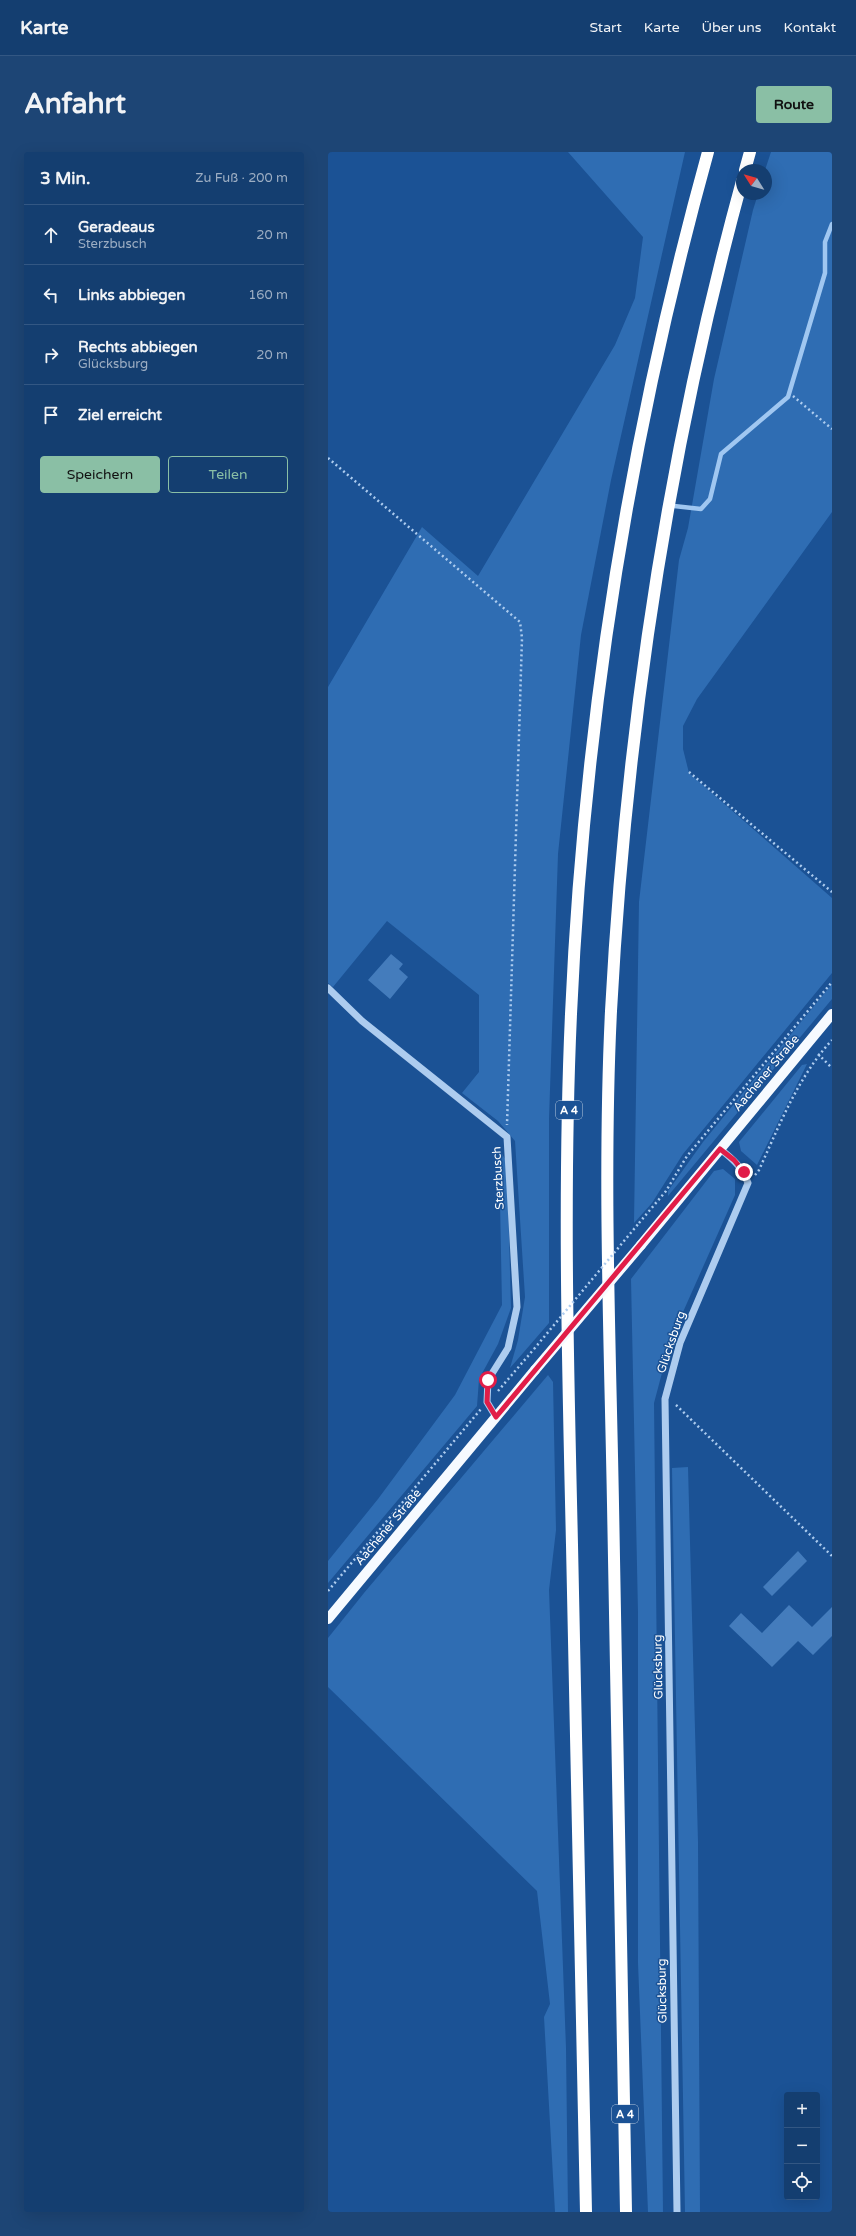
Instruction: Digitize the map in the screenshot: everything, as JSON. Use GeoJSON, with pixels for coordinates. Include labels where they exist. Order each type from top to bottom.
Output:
{"type":"FeatureCollection","features":[{"type":"Feature","properties":{"kind":"highway","name":"A 4"},"geometry":{"type":"LineString","coordinates":[[586,2212],[567,1308],[572,1000],[579,892],[591,765],[605,645],[624,524],[669,306],[708,152]]}},
{"type":"Feature","properties":{"kind":"highway"},"geometry":{"type":"LineString","coordinates":[[747,164],[750,152]]}},
{"type":"Feature","properties":{"kind":"highway","name":"A 4"},"geometry":{"type":"LineString","coordinates":[[626,2212],[609,1310],[608,1142],[611,1012],[631,769],[646,644],[684,426],[710,306],[737,200]]}},
{"type":"Feature","properties":{"kind":"main road","name":"Aachener Straße"},"geometry":{"type":"LineString","coordinates":[[328,1619],[832,1014]]}},
{"type":"Feature","properties":{"kind":"street","name":"Sterzbusch"},"geometry":{"type":"LineString","coordinates":[[328,988],[362,1021],[507,1137],[517,1307],[508,1348],[488,1380],[487,1402]]}},
{"type":"Feature","properties":{"kind":"street"},"geometry":{"type":"LineString","coordinates":[[720,1149],[734,1160],[744,1172],[748,1183]]}},
{"type":"Feature","properties":{"kind":"street","name":"Glücksburg"},"geometry":{"type":"LineString","coordinates":[[677,2212],[665,1399],[680,1343],[748,1183]]}},
{"type":"Feature","properties":{"kind":"street"},"geometry":{"type":"LineString","coordinates":[[487,1402],[496,1417]]}},
{"type":"Feature","properties":{"kind":"path"},"geometry":{"type":"LineString","coordinates":[[793,396],[832,429]]}},
{"type":"Feature","properties":{"kind":"path"},"geometry":{"type":"LineString","coordinates":[[328,458],[520,622],[522,638],[507,1137]]}},
{"type":"Feature","properties":{"kind":"path"},"geometry":{"type":"LineString","coordinates":[[689,772],[832,892]]}},
{"type":"Feature","properties":{"kind":"path"},"geometry":{"type":"LineString","coordinates":[[328,1591],[666,1191],[687,1156],[832,982]]}},
{"type":"Feature","properties":{"kind":"path"},"geometry":{"type":"LineString","coordinates":[[748,1183],[759,1170],[800,1082],[818,1055],[832,1040]]}},
{"type":"Feature","properties":{"kind":"path"},"geometry":{"type":"LineString","coordinates":[[818,1055],[832,1068]]}},
{"type":"Feature","properties":{"kind":"path"},"geometry":{"type":"LineString","coordinates":[[665,1399],[678,1406],[832,1556]]}},
{"type":"Feature","properties":{"kind":"shaded area"},"geometry":{"type":"Polygon","coordinates":[[[568,152],[685,152],[611,480],[581,635],[558,854],[549,1119],[549,1323],[510,1368],[518,1340],[525,1297],[515,1141],[498,1121],[462,1093],[479,1072],[479,995],[387,921],[333,987],[328,983],[328,687],[422,527],[478,576],[615,345],[635,298],[643,237],[568,152]]]}},
{"type":"Feature","properties":{"kind":"shaded area"},"geometry":{"type":"Polygon","coordinates":[[[771,152],[832,152],[832,512],[697,699],[683,726],[683,749],[689,773],[832,898],[832,973],[683,1154],[652,1203],[634,1223],[639,902],[679,560],[688,528],[714,379],[753,210],[756,200],[772,200],[772,164],[767,164],[771,152]]]}},
{"type":"Feature","properties":{"kind":"shaded area"},"geometry":{"type":"Polygon","coordinates":[[[832,984],[832,999],[668,1196],[668,1191],[703,1142],[832,984]]]}},
{"type":"Feature","properties":{"kind":"shaded area"},"geometry":{"type":"Polygon","coordinates":[[[807,1064],[757,1165],[741,1151],[739,1142],[802,1065],[807,1064]]]}},
{"type":"Feature","properties":{"kind":"shaded area"},"geometry":{"type":"Polygon","coordinates":[[[499,1149],[507,1162],[511,1308],[498,1344],[479,1379],[477,1406],[328,1583],[328,1561],[378,1499],[455,1395],[502,1305],[499,1149]]]}},
{"type":"Feature","properties":{"kind":"shaded area"},"geometry":{"type":"Polygon","coordinates":[[[723,1169],[735,1179],[735,1195],[671,1339],[654,1403],[663,2212],[648,2212],[638,1963],[638,1613],[631,1279],[714,1171],[723,1169]]]}},
{"type":"Feature","properties":{"kind":"shaded area"},"geometry":{"type":"Polygon","coordinates":[[[548,1375],[553,1382],[556,1530],[549,1590],[566,2048],[568,2212],[555,2212],[544,2017],[550,2004],[537,1891],[328,1687],[328,1638],[364,1593],[548,1375]]]}},
{"type":"Feature","properties":{"kind":"shaded area"},"geometry":{"type":"Polygon","coordinates":[[[688,1467],[698,1842],[700,2212],[685,2212],[672,1468],[688,1467]]]}},
{"type":"Feature","properties":{"kind":"building"},"geometry":{"type":"Polygon","coordinates":[[[391,954],[403,964],[399,969],[408,977],[390,999],[368,980],[391,954]]]}},
{"type":"Feature","properties":{"kind":"building"},"geometry":{"type":"Polygon","coordinates":[[[798,1551],[807,1561],[772,1596],[763,1587],[798,1551]]]}},
{"type":"Feature","properties":{"kind":"building"},"geometry":{"type":"Polygon","coordinates":[[[789,1605],[812,1627],[832,1607],[832,1636],[813,1655],[798,1641],[772,1667],[729,1626],[741,1613],[762,1633],[789,1605]]]}},
{"type":"Feature","properties":{"kind":"waterway"},"geometry":{"type":"LineString","coordinates":[[674,506],[701,509],[710,499],[721,454],[788,397],[825,273],[825,242],[832,224]]}},
{"type":"Feature","properties":{"kind":"route"},"geometry":{"type":"LineString","coordinates":[[488,1380],[487,1402],[496,1417],[720,1149],[734,1160],[744,1172]]}}]}
